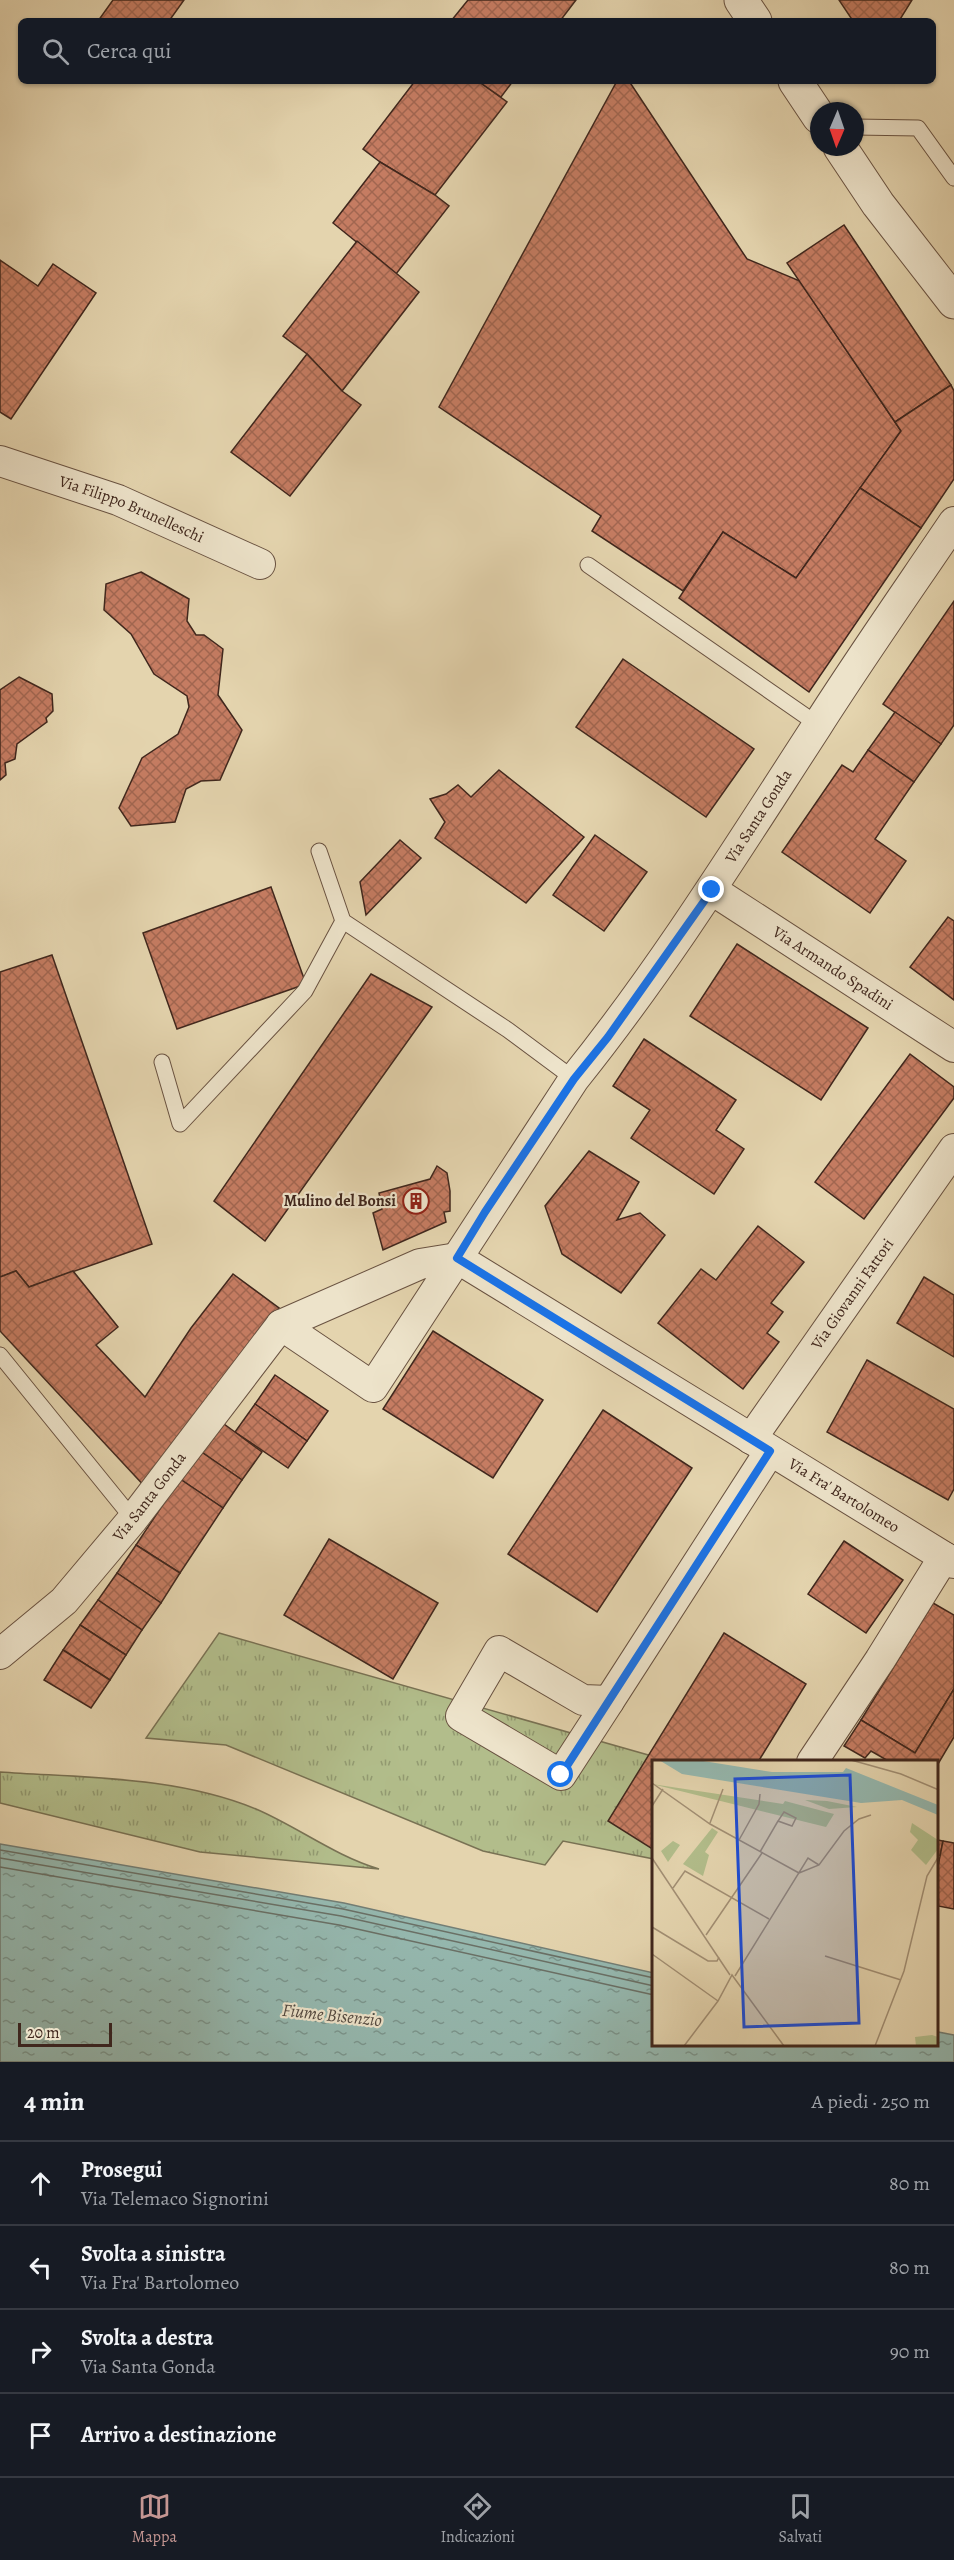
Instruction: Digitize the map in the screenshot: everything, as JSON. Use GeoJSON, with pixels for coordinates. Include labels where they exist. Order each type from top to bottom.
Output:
{"type":"FeatureCollection","features":[{"type":"Feature","properties":{"kind":"street"},"geometry":{"type":"LineString","coordinates":[[741,0],[753,18]]}},
{"type":"Feature","properties":{"kind":"street"},"geometry":{"type":"LineString","coordinates":[[797,84],[810,104]]}},
{"type":"Feature","properties":{"kind":"street"},"geometry":{"type":"LineString","coordinates":[[846,156],[878,204],[954,302]]}},
{"type":"Feature","properties":{"kind":"street","name":"Via Filippo Brunelleschi"},"geometry":{"type":"LineString","coordinates":[[0,461],[118,500],[260,564]]}},
{"type":"Feature","properties":{"kind":"street","name":"Via Santa Gonda"},"geometry":{"type":"LineString","coordinates":[[281,1324],[373,1387],[485,1212],[574,1079],[608,1037],[712,890],[818,724],[954,522]]}},
{"type":"Feature","properties":{"kind":"street","name":"Via Armando Spadini"},"geometry":{"type":"LineString","coordinates":[[712,890],[954,1047]]}},
{"type":"Feature","properties":{"kind":"street","name":"Via Giovanni Fattori"},"geometry":{"type":"LineString","coordinates":[[609,1701],[583,1700],[499,1651],[461,1716],[561,1775],[609,1701],[760,1445],[954,1149]]}},
{"type":"Feature","properties":{"kind":"street","name":"Via Santa Gonda"},"geometry":{"type":"LineString","coordinates":[[0,1654],[64,1601],[133,1519],[281,1324],[420,1264],[457,1258]]}},
{"type":"Feature","properties":{"kind":"street","name":"Via Fra' Bartolomeo"},"geometry":{"type":"LineString","coordinates":[[457,1258],[949,1560]]}},
{"type":"Feature","properties":{"kind":"street"},"geometry":{"type":"LineString","coordinates":[[813,1760],[949,1560]]}},
{"type":"Feature","properties":{"kind":"lane"},"geometry":{"type":"LineString","coordinates":[[864,127],[918,128],[954,178]]}},
{"type":"Feature","properties":{"kind":"lane"},"geometry":{"type":"LineString","coordinates":[[588,565],[818,724]]}},
{"type":"Feature","properties":{"kind":"lane"},"geometry":{"type":"LineString","coordinates":[[319,851],[343,921],[508,1030],[574,1079]]}},
{"type":"Feature","properties":{"kind":"lane"},"geometry":{"type":"LineString","coordinates":[[162,1062],[180,1124],[304,991],[343,921]]}},
{"type":"Feature","properties":{"kind":"lane"},"geometry":{"type":"LineString","coordinates":[[0,1355],[133,1519]]}},
{"type":"Feature","properties":{"kind":"green space"},"geometry":{"type":"Polygon","coordinates":[[[219,1633],[666,1760],[652,1760],[652,1859],[563,1841],[545,1865],[483,1851],[226,1745],[146,1738],[219,1633]]]}},
{"type":"Feature","properties":{"kind":"green space"},"geometry":{"type":"Polygon","coordinates":[[[0,1772],[130,1780],[194,1790],[226,1798],[256,1809],[347,1857],[379,1869],[200,1852],[0,1803],[0,1772]]]}},
{"type":"Feature","properties":{"kind":"water","name":"Fiume Bisenzio"},"geometry":{"type":"Polygon","coordinates":[[[0,1844],[344,1903],[652,1973],[652,2047],[939,2047],[939,2032],[954,2035],[954,2062],[0,2062],[0,1844]]]}},
{"type":"Feature","properties":{"kind":"building"},"geometry":{"type":"Polygon","coordinates":[[[113,0],[184,0],[171,18],[100,18],[113,0]]]}},
{"type":"Feature","properties":{"kind":"building"},"geometry":{"type":"Polygon","coordinates":[[[468,0],[576,0],[562,18],[453,18],[468,0]]]}},
{"type":"Feature","properties":{"kind":"building"},"geometry":{"type":"Polygon","coordinates":[[[839,0],[912,0],[901,18],[851,18],[839,0]]]}},
{"type":"Feature","properties":{"kind":"building"},"geometry":{"type":"Polygon","coordinates":[[[413,84],[482,84],[507,102],[435,195],[380,162],[363,149],[413,84]]]}},
{"type":"Feature","properties":{"kind":"building"},"geometry":{"type":"Polygon","coordinates":[[[482,84],[511,84],[501,97],[482,84]]]}},
{"type":"Feature","properties":{"kind":"building"},"geometry":{"type":"Polygon","coordinates":[[[615,84],[631,84],[747,259],[800,281],[901,431],[796,578],[723,532],[683,591],[592,531],[601,516],[439,407],[615,84]]]}},
{"type":"Feature","properties":{"kind":"building"},"geometry":{"type":"Polygon","coordinates":[[[380,162],[449,206],[396,274],[333,223],[380,162]]]}},
{"type":"Feature","properties":{"kind":"building"},"geometry":{"type":"Polygon","coordinates":[[[844,225],[951,385],[895,422],[787,263],[844,225]]]}},
{"type":"Feature","properties":{"kind":"building"},"geometry":{"type":"Polygon","coordinates":[[[357,241],[419,292],[342,391],[307,354],[283,336],[357,241]]]}},
{"type":"Feature","properties":{"kind":"building"},"geometry":{"type":"Polygon","coordinates":[[[0,260],[38,286],[53,264],[96,293],[11,419],[0,412],[0,260]]]}},
{"type":"Feature","properties":{"kind":"building"},"geometry":{"type":"Polygon","coordinates":[[[307,354],[342,391],[361,405],[290,496],[231,452],[307,354]]]}},
{"type":"Feature","properties":{"kind":"building"},"geometry":{"type":"Polygon","coordinates":[[[951,385],[954,391],[954,479],[921,528],[860,488],[901,431],[895,422],[951,385]]]}},
{"type":"Feature","properties":{"kind":"building"},"geometry":{"type":"Polygon","coordinates":[[[860,488],[921,528],[809,692],[679,598],[723,532],[796,578],[860,488]]]}},
{"type":"Feature","properties":{"kind":"building"},"geometry":{"type":"Polygon","coordinates":[[[141,572],[189,599],[187,621],[196,635],[204,635],[223,649],[218,695],[242,730],[220,780],[201,781],[186,789],[175,822],[131,826],[119,808],[142,758],[178,734],[189,707],[187,696],[154,674],[131,634],[104,610],[106,584],[141,572]]]}},
{"type":"Feature","properties":{"kind":"building"},"geometry":{"type":"Polygon","coordinates":[[[954,601],[954,725],[941,744],[883,704],[954,601]]]}},
{"type":"Feature","properties":{"kind":"building"},"geometry":{"type":"Polygon","coordinates":[[[623,659],[754,749],[706,817],[576,727],[623,659]]]}},
{"type":"Feature","properties":{"kind":"building"},"geometry":{"type":"Polygon","coordinates":[[[19,677],[52,694],[53,711],[46,718],[47,722],[17,744],[15,759],[5,763],[6,775],[0,780],[0,690],[19,677]]]}},
{"type":"Feature","properties":{"kind":"building"},"geometry":{"type":"Polygon","coordinates":[[[895,712],[941,744],[914,782],[868,750],[895,712]]]}},
{"type":"Feature","properties":{"kind":"building"},"geometry":{"type":"Polygon","coordinates":[[[868,750],[914,782],[875,839],[906,861],[870,913],[782,852],[842,765],[853,772],[868,750]]]}},
{"type":"Feature","properties":{"kind":"building"},"geometry":{"type":"Polygon","coordinates":[[[499,770],[584,837],[526,903],[435,838],[445,822],[430,799],[446,794],[458,785],[471,797],[499,770]]]}},
{"type":"Feature","properties":{"kind":"building"},"geometry":{"type":"Polygon","coordinates":[[[595,835],[647,872],[604,931],[553,895],[595,835]]]}},
{"type":"Feature","properties":{"kind":"building"},"geometry":{"type":"Polygon","coordinates":[[[400,840],[421,858],[366,915],[360,882],[400,840]]]}},
{"type":"Feature","properties":{"kind":"building"},"geometry":{"type":"Polygon","coordinates":[[[271,887],[306,984],[177,1029],[143,933],[271,887]]]}},
{"type":"Feature","properties":{"kind":"building"},"geometry":{"type":"Polygon","coordinates":[[[948,917],[954,921],[954,1000],[910,967],[948,917]]]}},
{"type":"Feature","properties":{"kind":"building"},"geometry":{"type":"Polygon","coordinates":[[[737,944],[868,1028],[821,1100],[690,1016],[737,944]]]}},
{"type":"Feature","properties":{"kind":"building"},"geometry":{"type":"Polygon","coordinates":[[[52,955],[152,1244],[29,1287],[16,1271],[0,1277],[0,972],[52,955]]]}},
{"type":"Feature","properties":{"kind":"building"},"geometry":{"type":"Polygon","coordinates":[[[371,974],[432,1007],[265,1241],[214,1201],[371,974]]]}},
{"type":"Feature","properties":{"kind":"building"},"geometry":{"type":"Polygon","coordinates":[[[644,1039],[736,1100],[716,1130],[744,1149],[714,1194],[631,1138],[650,1110],[613,1086],[644,1039]]]}},
{"type":"Feature","properties":{"kind":"building"},"geometry":{"type":"Polygon","coordinates":[[[910,1054],[954,1087],[954,1098],[864,1219],[815,1182],[910,1054]]]}},
{"type":"Feature","properties":{"kind":"building"},"geometry":{"type":"Polygon","coordinates":[[[589,1151],[639,1182],[617,1220],[640,1213],[665,1235],[621,1293],[562,1254],[545,1206],[589,1151]]]}},
{"type":"Feature","properties":{"kind":"building","name":"Mulino del Bonsi"},"geometry":{"type":"Polygon","coordinates":[[[437,1166],[447,1173],[450,1191],[450,1211],[444,1212],[446,1222],[383,1250],[373,1213],[382,1209],[379,1193],[430,1179],[437,1166]]]}},
{"type":"Feature","properties":{"kind":"building"},"geometry":{"type":"Polygon","coordinates":[[[758,1226],[804,1262],[771,1303],[783,1312],[767,1333],[779,1342],[743,1389],[658,1323],[701,1269],[716,1280],[758,1226]]]}},
{"type":"Feature","properties":{"kind":"building"},"geometry":{"type":"Polygon","coordinates":[[[16,1271],[29,1287],[73,1271],[118,1327],[96,1345],[145,1397],[191,1328],[233,1274],[279,1308],[149,1491],[0,1331],[0,1277],[16,1271]]]}},
{"type":"Feature","properties":{"kind":"building"},"geometry":{"type":"Polygon","coordinates":[[[924,1277],[954,1295],[954,1357],[897,1323],[924,1277]]]}},
{"type":"Feature","properties":{"kind":"building"},"geometry":{"type":"Polygon","coordinates":[[[433,1331],[543,1400],[493,1478],[383,1409],[433,1331]]]}},
{"type":"Feature","properties":{"kind":"building"},"geometry":{"type":"Polygon","coordinates":[[[867,1360],[954,1409],[954,1489],[948,1500],[827,1432],[867,1360]]]}},
{"type":"Feature","properties":{"kind":"building"},"geometry":{"type":"Polygon","coordinates":[[[275,1375],[328,1411],[307,1441],[255,1404],[275,1375]]]}},
{"type":"Feature","properties":{"kind":"building"},"geometry":{"type":"Polygon","coordinates":[[[255,1404],[307,1441],[288,1468],[235,1432],[255,1404]]]}},
{"type":"Feature","properties":{"kind":"building"},"geometry":{"type":"Polygon","coordinates":[[[603,1410],[692,1468],[597,1612],[508,1554],[603,1410]]]}},
{"type":"Feature","properties":{"kind":"building"},"geometry":{"type":"Polygon","coordinates":[[[220,1421],[262,1452],[242,1480],[200,1451],[220,1421]]]}},
{"type":"Feature","properties":{"kind":"building"},"geometry":{"type":"Polygon","coordinates":[[[200,1451],[242,1480],[223,1508],[180,1479],[200,1451]]]}},
{"type":"Feature","properties":{"kind":"building"},"geometry":{"type":"Polygon","coordinates":[[[180,1479],[223,1508],[180,1573],[136,1545],[180,1479]]]}},
{"type":"Feature","properties":{"kind":"building"},"geometry":{"type":"Polygon","coordinates":[[[329,1539],[438,1603],[393,1679],[284,1615],[329,1539]]]}},
{"type":"Feature","properties":{"kind":"building"},"geometry":{"type":"Polygon","coordinates":[[[844,1541],[903,1580],[866,1633],[808,1594],[844,1541]]]}},
{"type":"Feature","properties":{"kind":"building"},"geometry":{"type":"Polygon","coordinates":[[[136,1545],[180,1573],[161,1603],[117,1573],[136,1545]]]}},
{"type":"Feature","properties":{"kind":"building"},"geometry":{"type":"Polygon","coordinates":[[[117,1573],[161,1603],[142,1630],[98,1600],[117,1573]]]}},
{"type":"Feature","properties":{"kind":"building"},"geometry":{"type":"Polygon","coordinates":[[[98,1600],[142,1630],[126,1655],[80,1625],[98,1600]]]}},
{"type":"Feature","properties":{"kind":"building"},"geometry":{"type":"Polygon","coordinates":[[[933,1603],[954,1615],[954,1689],[915,1753],[861,1720],[933,1603]]]}},
{"type":"Feature","properties":{"kind":"building"},"geometry":{"type":"Polygon","coordinates":[[[80,1625],[126,1655],[110,1680],[63,1650],[80,1625]]]}},
{"type":"Feature","properties":{"kind":"building"},"geometry":{"type":"Polygon","coordinates":[[[724,1633],[806,1684],[759,1760],[652,1760],[652,1849],[608,1821],[724,1633]]]}},
{"type":"Feature","properties":{"kind":"building"},"geometry":{"type":"Polygon","coordinates":[[[63,1650],[110,1680],[91,1708],[44,1680],[63,1650]]]}},
{"type":"Feature","properties":{"kind":"building"},"geometry":{"type":"Polygon","coordinates":[[[954,1689],[954,1737],[939,1762],[939,1760],[887,1760],[871,1751],[865,1758],[844,1746],[861,1720],[915,1753],[954,1689]]]}},
{"type":"Feature","properties":{"kind":"building"},"geometry":{"type":"Polygon","coordinates":[[[939,1840],[943,1841],[939,1861],[939,1840]]]}},
{"type":"Feature","properties":{"kind":"building"},"geometry":{"type":"Polygon","coordinates":[[[943,1841],[954,1843],[954,1909],[939,1906],[939,1861],[943,1841]]]}},
{"type":"Feature","properties":{"kind":"place","name":"Mulino del Bonsi"},"geometry":{"type":"Point","coordinates":[416,1201]}},
{"type":"Feature","properties":{"kind":"route"},"geometry":{"type":"LineString","coordinates":[[561,1775],[770,1451],[457,1258],[574,1079],[608,1037],[712,890]]}}]}
